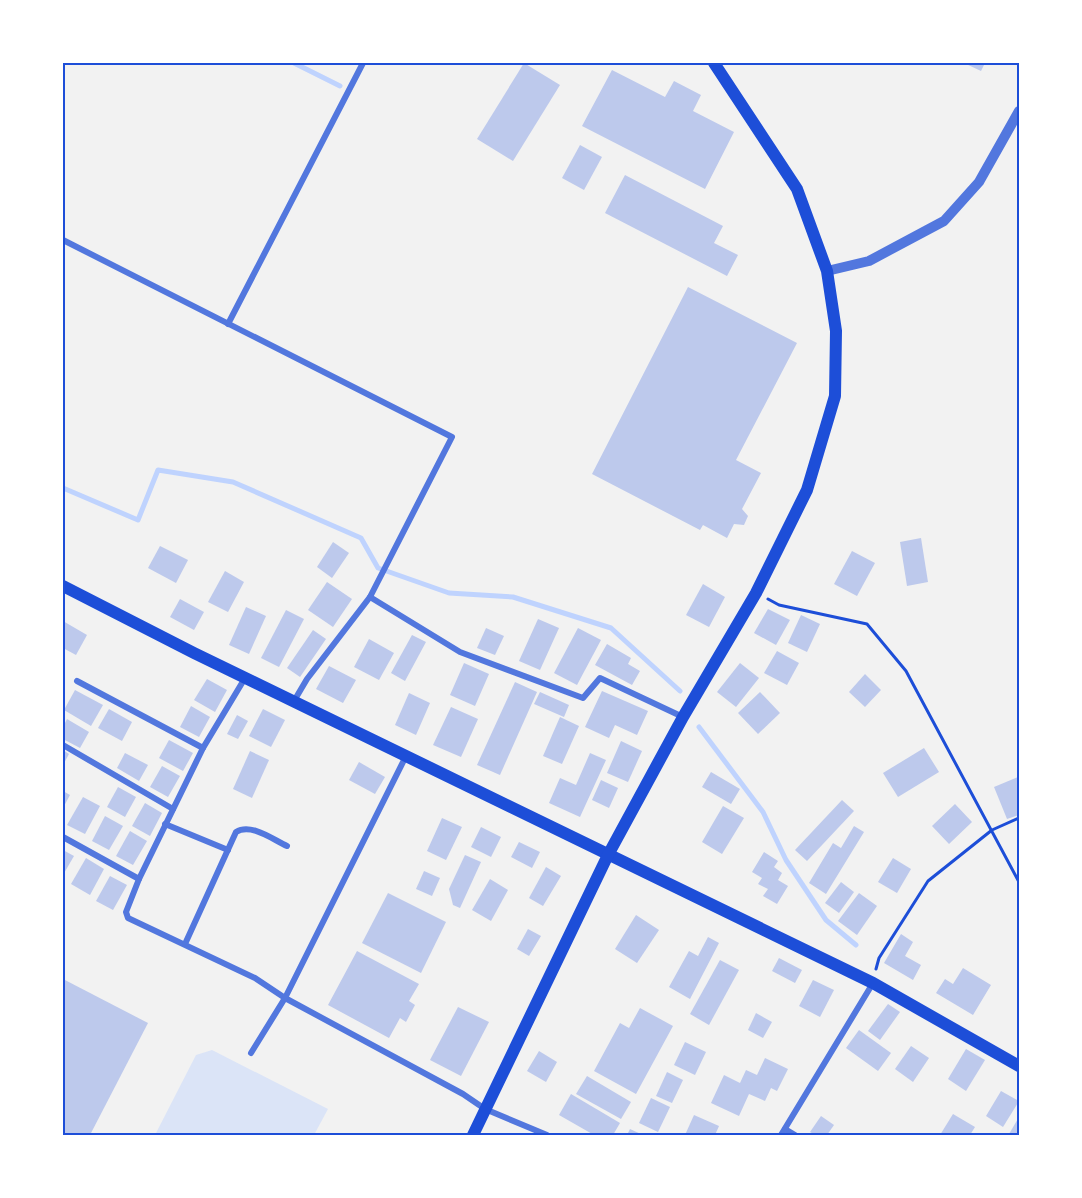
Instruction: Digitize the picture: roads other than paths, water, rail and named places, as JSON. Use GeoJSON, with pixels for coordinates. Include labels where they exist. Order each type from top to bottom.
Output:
{"type":"FeatureCollection","features":[{"type":"Feature","properties":{"kind":"main road"},"geometry":{"type":"LineString","coordinates":[[473,1135],[608,855],[683,717],[756,593],[807,490],[835,396],[836,331],[827,272],[797,189],[714,63]]}},
{"type":"Feature","properties":{"kind":"main road"},"geometry":{"type":"LineString","coordinates":[[63,585],[293,702],[873,983],[1019,1066]]}},
{"type":"Feature","properties":{"kind":"street"},"geometry":{"type":"LineString","coordinates":[[228,324],[363,63]]}},
{"type":"Feature","properties":{"kind":"street"},"geometry":{"type":"LineString","coordinates":[[827,272],[869,261],[944,221],[979,182],[1019,111]]}},
{"type":"Feature","properties":{"kind":"street"},"geometry":{"type":"LineString","coordinates":[[63,240],[452,437],[370,597],[307,679],[293,702]]}},
{"type":"Feature","properties":{"kind":"street"},"geometry":{"type":"LineString","coordinates":[[370,597],[460,652],[583,698],[600,678],[683,717]]}},
{"type":"Feature","properties":{"kind":"street"},"geometry":{"type":"LineString","coordinates":[[245,678],[203,748],[165,824],[126,912],[128,918],[255,978],[285,998],[463,1094],[485,1109],[547,1135]]}},
{"type":"Feature","properties":{"kind":"street"},"geometry":{"type":"LineString","coordinates":[[77,681],[203,748]]}},
{"type":"Feature","properties":{"kind":"street"},"geometry":{"type":"LineString","coordinates":[[63,746],[173,809]]}},
{"type":"Feature","properties":{"kind":"street"},"geometry":{"type":"LineString","coordinates":[[251,1053],[285,998],[406,756]]}},
{"type":"Feature","properties":{"kind":"street"},"geometry":{"type":"LineString","coordinates":[[165,824],[228,850]]}},
{"type":"Feature","properties":{"kind":"street"},"geometry":{"type":"LineString","coordinates":[[185,944],[236,832],[242,828],[250,829],[286,846]]}},
{"type":"Feature","properties":{"kind":"street"},"geometry":{"type":"LineString","coordinates":[[63,837],[139,879]]}},
{"type":"Feature","properties":{"kind":"street"},"geometry":{"type":"LineString","coordinates":[[795,1135],[783,1132],[873,983]]}},
{"type":"Feature","properties":{"kind":"waterway"},"geometry":{"type":"LineString","coordinates":[[294,63],[340,86]]}},
{"type":"Feature","properties":{"kind":"waterway"},"geometry":{"type":"LineString","coordinates":[[63,488],[138,520],[158,470],[233,482],[361,538],[378,568],[449,593],[513,597],[611,628],[680,691]]}},
{"type":"Feature","properties":{"kind":"waterway"},"geometry":{"type":"LineString","coordinates":[[699,727],[763,812],[786,860],[826,920],[856,945]]}}]}
